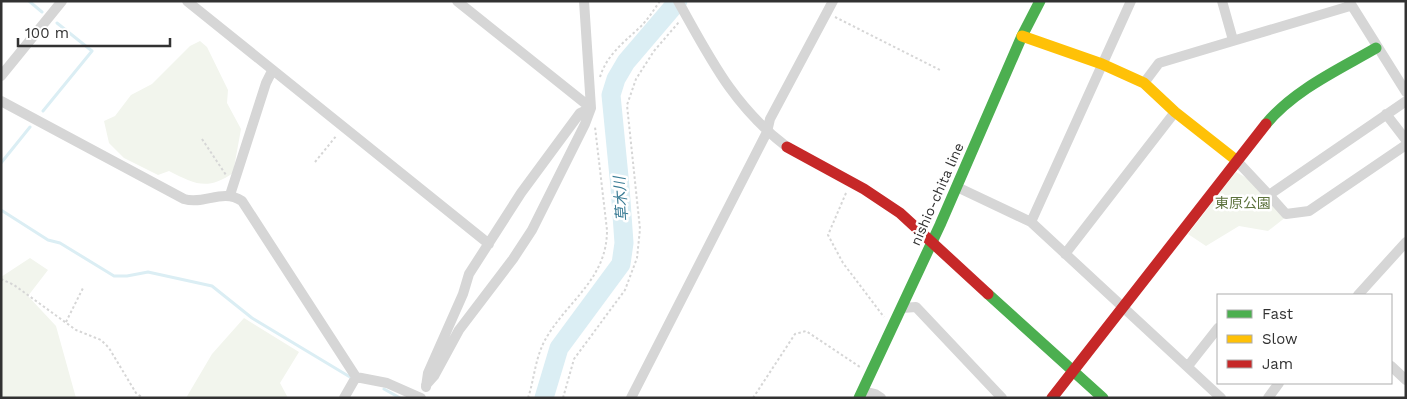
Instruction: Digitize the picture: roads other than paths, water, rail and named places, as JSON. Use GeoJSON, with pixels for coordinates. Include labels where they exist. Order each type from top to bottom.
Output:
{"type":"FeatureCollection","features":[{"type":"Feature","properties":{"kind":"street"},"geometry":{"type":"LineString","coordinates":[[1,76],[62,1]]}},
{"type":"Feature","properties":{"kind":"street"},"geometry":{"type":"LineString","coordinates":[[187,1],[489,244]]}},
{"type":"Feature","properties":{"kind":"street"},"geometry":{"type":"LineString","coordinates":[[457,1],[590,108]]}},
{"type":"Feature","properties":{"kind":"street"},"geometry":{"type":"LineString","coordinates":[[426,385],[434,376],[459,330],[513,259],[532,230],[566,163],[590,108],[584,1]]}},
{"type":"Feature","properties":{"kind":"street"},"geometry":{"type":"LineString","coordinates":[[631,398],[767,132],[770,119],[833,1]]}},
{"type":"Feature","properties":{"kind":"street","name":"nishio-chita line"},"geometry":{"type":"LineString","coordinates":[[861,394],[957,187],[1022,36],[1040,1]]}},
{"type":"Feature","properties":{"kind":"street"},"geometry":{"type":"LineString","coordinates":[[1031,222],[1131,1]]}},
{"type":"Feature","properties":{"kind":"street"},"geometry":{"type":"LineString","coordinates":[[1222,1],[1233,40]]}},
{"type":"Feature","properties":{"kind":"street"},"geometry":{"type":"LineString","coordinates":[[1144,83],[1160,64],[1350,4],[1376,48],[1406,92]]}},
{"type":"Feature","properties":{"kind":"street"},"geometry":{"type":"LineString","coordinates":[[682,8],[733,95],[767,132],[787,146],[877,197],[922,231],[931,242],[1103,398]]}},
{"type":"Feature","properties":{"kind":"street"},"geometry":{"type":"LineString","coordinates":[[1022,36],[1102,64],[1144,83],[1175,112],[1236,160],[1286,214],[1309,211],[1406,145]]}},
{"type":"Feature","properties":{"kind":"street"},"geometry":{"type":"LineString","coordinates":[[1052,398],[1236,160],[1275,113],[1314,84],[1376,48]]}},
{"type":"Feature","properties":{"kind":"street"},"geometry":{"type":"LineString","coordinates":[[231,190],[266,83],[272,71]]}},
{"type":"Feature","properties":{"kind":"street"},"geometry":{"type":"LineString","coordinates":[[1,101],[184,199],[195,200],[231,190]]}},
{"type":"Feature","properties":{"kind":"street"},"geometry":{"type":"LineString","coordinates":[[1269,195],[1406,101]]}},
{"type":"Feature","properties":{"kind":"street"},"geometry":{"type":"LineString","coordinates":[[231,190],[248,207],[356,377],[382,382],[422,398],[428,373],[464,294],[469,274],[520,192],[580,113],[590,108]]}},
{"type":"Feature","properties":{"kind":"street"},"geometry":{"type":"LineString","coordinates":[[1065,254],[1175,112]]}},
{"type":"Feature","properties":{"kind":"street"},"geometry":{"type":"LineString","coordinates":[[1386,114],[1406,140]]}},
{"type":"Feature","properties":{"kind":"street"},"geometry":{"type":"LineString","coordinates":[[957,187],[1031,222],[1221,398]]}},
{"type":"Feature","properties":{"kind":"street"},"geometry":{"type":"LineString","coordinates":[[1359,294],[1406,242]]}},
{"type":"Feature","properties":{"kind":"street"},"geometry":{"type":"LineString","coordinates":[[902,308],[916,307],[1002,398]]}},
{"type":"Feature","properties":{"kind":"street"},"geometry":{"type":"LineString","coordinates":[[1188,366],[1217,329]]}},
{"type":"Feature","properties":{"kind":"street"},"geometry":{"type":"LineString","coordinates":[[1392,367],[1406,380]]}},
{"type":"Feature","properties":{"kind":"street"},"geometry":{"type":"LineString","coordinates":[[344,398],[356,377]]}},
{"type":"Feature","properties":{"kind":"street"},"geometry":{"type":"LineString","coordinates":[[1268,398],[1278,384]]}},
{"type":"Feature","properties":{"kind":"street"},"geometry":{"type":"LineString","coordinates":[[861,394],[875,394],[881,398]]}},
{"type":"Feature","properties":{"kind":"waterway"},"geometry":{"type":"LineString","coordinates":[[29,1],[42,12]]}},
{"type":"Feature","properties":{"kind":"waterway","name":"草木川"},"geometry":{"type":"LineString","coordinates":[[544,398],[559,348],[621,264],[624,243],[611,95],[616,79],[626,62],[678,1]]}},
{"type":"Feature","properties":{"kind":"waterway"},"geometry":{"type":"LineString","coordinates":[[43,111],[92,51],[57,23]]}},
{"type":"Feature","properties":{"kind":"waterway"},"geometry":{"type":"LineString","coordinates":[[1,163],[30,127]]}},
{"type":"Feature","properties":{"kind":"waterway"},"geometry":{"type":"LineString","coordinates":[[1,210],[48,240],[60,243],[114,276],[127,276],[148,272],[212,286],[252,318],[350,377]]}},
{"type":"Feature","properties":{"kind":"waterway"},"geometry":{"type":"LineString","coordinates":[[384,389],[400,398]]}},
{"type":"Feature","properties":{"kind":"park label","name":"東原公園"},"geometry":{"type":"Point","coordinates":[1243,203]}}]}
